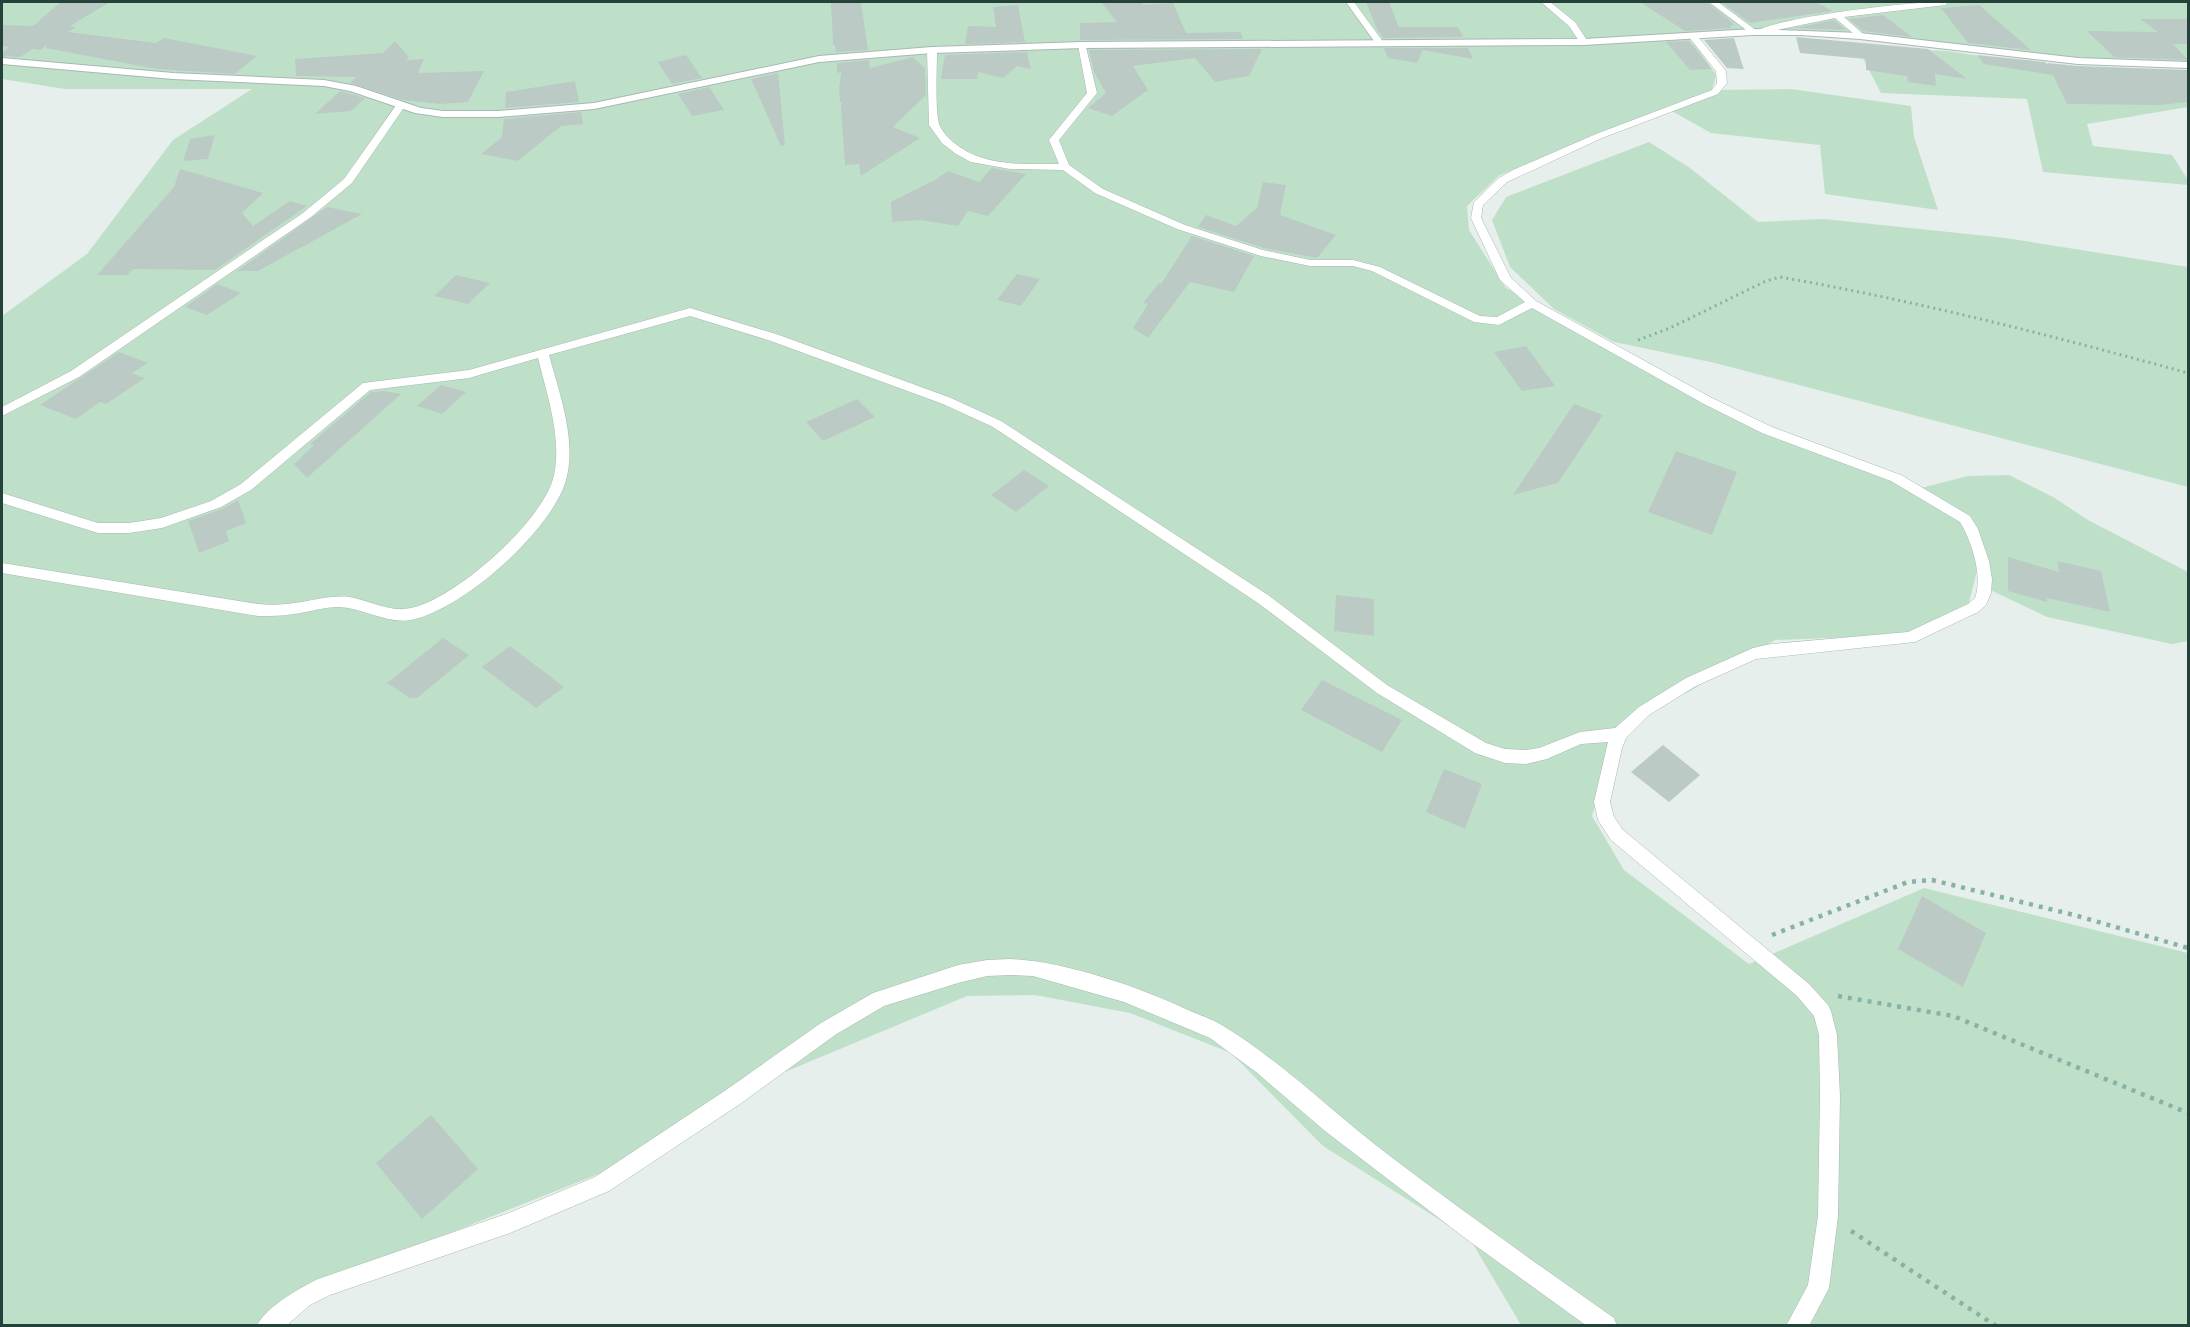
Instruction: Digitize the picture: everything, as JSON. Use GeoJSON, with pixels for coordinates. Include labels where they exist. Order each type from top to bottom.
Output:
{"type":"FeatureCollection","features":[{"type":"Feature","properties":{"kind":"street"},"geometry":{"type":"LineString","coordinates":[[2,61],[172,76],[324,83],[352,88],[400,106],[443,114],[508,114],[572,110],[819,59],[932,50],[1082,45],[1584,42],[1757,32],[1860,36],[2078,61],[2188,65]]}},
{"type":"Feature","properties":{"kind":"lane"},"geometry":{"type":"LineString","coordinates":[[1350,2],[1380,43]]}},
{"type":"Feature","properties":{"kind":"lane"},"geometry":{"type":"LineString","coordinates":[[1545,2],[1572,24],[1584,42]]}},
{"type":"Feature","properties":{"kind":"lane"},"geometry":{"type":"LineString","coordinates":[[1713,2],[1757,32],[1837,15],[1943,2]]}},
{"type":"Feature","properties":{"kind":"lane"},"geometry":{"type":"LineString","coordinates":[[1837,15],[1860,36]]}},
{"type":"Feature","properties":{"kind":"lane"},"geometry":{"type":"LineString","coordinates":[[1692,35],[1721,71],[1722,83],[1715,92],[1599,136],[1517,172],[1503,180],[1478,204],[1476,218],[1506,280],[1532,303],[1617,349],[1653,372],[1751,423],[1896,478],[1961,516],[1971,529],[1982,561],[1985,579],[1981,601],[1973,608],[1910,638],[1771,650],[1753,654],[1691,682],[1644,711],[1619,734],[1602,802],[1606,820],[1617,835],[1803,990],[1822,1011],[1828,1035],[1830,1096],[1828,1216],[1818,1288],[1797,1326]]}},
{"type":"Feature","properties":{"kind":"lane"},"geometry":{"type":"LineString","coordinates":[[1082,45],[1085,64],[1094,87],[1089,97],[1054,140],[1065,167],[1099,191],[1181,227],[1281,257],[1310,263],[1353,263],[1376,269],[1467,316],[1478,319],[1499,321],[1532,303]]}},
{"type":"Feature","properties":{"kind":"lane"},"geometry":{"type":"LineString","coordinates":[[932,50],[934,125],[940,136],[955,152],[987,164],[1065,167]]}},
{"type":"Feature","properties":{"kind":"lane"},"geometry":{"type":"LineString","coordinates":[[2,412],[75,374],[325,201],[348,181],[400,106]]}},
{"type":"Feature","properties":{"kind":"lane"},"geometry":{"type":"LineString","coordinates":[[2,498],[98,528],[153,526],[216,504],[246,487],[367,386],[470,374],[689,312],[775,338],[947,401],[997,424],[1263,599],[1382,690],[1480,748],[1505,756],[1526,757],[1541,754],[1580,738],[1619,734]]}},
{"type":"Feature","properties":{"kind":"lane"},"geometry":{"type":"LineString","coordinates":[[2,568],[258,610],[285,610],[348,602],[392,614],[422,611],[464,589],[512,548],[552,500],[561,476],[561,453],[558,412],[543,354]]}},
{"type":"Feature","properties":{"kind":"lane"},"geometry":{"type":"LineString","coordinates":[[268,1326],[303,1299],[325,1286],[510,1223],[602,1184],[828,1029],[879,999],[958,974],[987,968],[1010,967],[1033,968],[1124,993],[1217,1032],[1263,1065],[1332,1124],[1467,1227],[1606,1326]]}},
{"type":"Feature","properties":{"kind":"path"},"geometry":{"type":"LineString","coordinates":[[1617,349],[1670,328],[1766,281],[1780,277],[1874,293],[2041,333],[2188,373]]}},
{"type":"Feature","properties":{"kind":"path"},"geometry":{"type":"LineString","coordinates":[[1749,944],[1908,882],[1932,880],[2074,915],[2188,948]]}},
{"type":"Feature","properties":{"kind":"path"},"geometry":{"type":"LineString","coordinates":[[1803,990],[1953,1016],[2188,1113]]}},
{"type":"Feature","properties":{"kind":"path"},"geometry":{"type":"LineString","coordinates":[[1828,1216],[1996,1326]]}},
{"type":"Feature","properties":{"kind":"green space"},"geometry":{"type":"Polygon","coordinates":[[[2,2],[2188,2],[2188,64],[2084,60],[1818,33],[1685,35],[1698,48],[1716,75],[1712,90],[1791,89],[1911,106],[1914,137],[1938,210],[1825,194],[1820,145],[1711,133],[1670,110],[1500,175],[1467,206],[1469,230],[1505,287],[1567,326],[1764,426],[1917,489],[1968,476],[2009,475],[2053,497],[2088,520],[2188,572],[2188,641],[2172,644],[2047,617],[1984,587],[1979,563],[1968,606],[1907,635],[1775,640],[1690,691],[1651,710],[1611,746],[1592,816],[1624,870],[1749,964],[1924,888],[2188,953],[2188,1325],[1521,1325],[1470,1239],[1323,1146],[1231,1053],[1130,1013],[1035,995],[967,996],[749,1087],[644,1156],[301,1292],[264,1325],[2,1325],[2,316],[87,254],[173,140],[252,89],[65,89],[2,79],[2,2]]]}},
{"type":"Feature","properties":{"kind":"green space"},"geometry":{"type":"Polygon","coordinates":[[[1857,47],[1948,51],[2046,66],[2188,75],[2188,107],[2087,124],[2093,146],[2172,155],[2188,180],[2188,185],[2043,172],[2027,99],[1881,93],[1857,47]]]}},
{"type":"Feature","properties":{"kind":"green space"},"geometry":{"type":"Polygon","coordinates":[[[1649,142],[1690,168],[1758,222],[1824,219],[2006,238],[2188,267],[2188,487],[1715,363],[1614,342],[1554,309],[1510,267],[1492,220],[1506,197],[1649,142]]]}},
{"type":"Feature","properties":{"kind":"building"},"geometry":{"type":"Polygon","coordinates":[[[61,2],[110,2],[70,26],[76,27],[68,32],[156,43],[164,38],[257,56],[235,74],[156,69],[46,48],[47,45],[40,50],[33,49],[20,57],[2,56],[2,53],[9,47],[2,46],[2,25],[33,26],[61,2]]]}},
{"type":"Feature","properties":{"kind":"building"},"geometry":{"type":"Polygon","coordinates":[[[831,2],[861,2],[868,50],[836,52],[835,45],[833,45],[831,2]]]}},
{"type":"Feature","properties":{"kind":"building"},"geometry":{"type":"Polygon","coordinates":[[[1101,2],[1143,2],[1143,5],[1173,3],[1186,33],[1241,32],[1243,39],[1080,40],[1080,23],[1117,22],[1101,2]]]}},
{"type":"Feature","properties":{"kind":"building"},"geometry":{"type":"Polygon","coordinates":[[[1366,2],[1389,2],[1399,27],[1458,27],[1463,37],[1383,38],[1366,2]]]}},
{"type":"Feature","properties":{"kind":"building"},"geometry":{"type":"Polygon","coordinates":[[[1640,2],[1707,2],[1735,25],[1730,25],[1731,28],[1685,31],[1640,2]]]}},
{"type":"Feature","properties":{"kind":"building"},"geometry":{"type":"Polygon","coordinates":[[[1721,2],[1816,2],[1832,11],[1750,23],[1721,2]]]}},
{"type":"Feature","properties":{"kind":"building"},"geometry":{"type":"Polygon","coordinates":[[[1018,5],[1025,42],[965,44],[968,26],[996,27],[993,7],[1018,5]]]}},
{"type":"Feature","properties":{"kind":"building"},"geometry":{"type":"Polygon","coordinates":[[[1979,5],[2031,50],[1968,43],[1941,8],[1979,5]]]}},
{"type":"Feature","properties":{"kind":"building"},"geometry":{"type":"Polygon","coordinates":[[[1883,15],[1912,37],[1863,31],[1849,19],[1883,15]]]}},
{"type":"Feature","properties":{"kind":"building"},"geometry":{"type":"Polygon","coordinates":[[[2140,19],[2188,19],[2188,44],[2173,44],[2188,60],[2114,57],[2087,31],[2158,32],[2140,19]]]}},
{"type":"Feature","properties":{"kind":"building"},"geometry":{"type":"Polygon","coordinates":[[[1834,20],[1846,30],[1796,28],[1834,20]]]}},
{"type":"Feature","properties":{"kind":"building"},"geometry":{"type":"Polygon","coordinates":[[[1796,37],[1928,49],[1967,79],[1935,74],[1936,86],[1908,82],[1907,76],[1866,70],[1866,59],[1800,53],[1796,37]]]}},
{"type":"Feature","properties":{"kind":"building"},"geometry":{"type":"Polygon","coordinates":[[[1734,38],[1744,69],[1727,68],[1704,40],[1734,38]]]}},
{"type":"Feature","properties":{"kind":"building"},"geometry":{"type":"Polygon","coordinates":[[[395,41],[409,57],[406,60],[424,59],[418,73],[484,71],[468,102],[440,104],[403,100],[350,83],[356,77],[296,76],[295,59],[383,53],[395,41]]]}},
{"type":"Feature","properties":{"kind":"building"},"geometry":{"type":"Polygon","coordinates":[[[1689,41],[1712,69],[1690,70],[1666,42],[1689,41]]]}},
{"type":"Feature","properties":{"kind":"building"},"geometry":{"type":"Polygon","coordinates":[[[1384,48],[1468,48],[1473,59],[1423,50],[1417,63],[1388,58],[1384,48]]]}},
{"type":"Feature","properties":{"kind":"building"},"geometry":{"type":"Polygon","coordinates":[[[1262,49],[1249,76],[1215,82],[1195,58],[1133,66],[1148,90],[1112,116],[1088,108],[1106,93],[1094,72],[1089,50],[1262,49]]]}},
{"type":"Feature","properties":{"kind":"building"},"geometry":{"type":"Polygon","coordinates":[[[1027,52],[1031,69],[1017,66],[1003,78],[978,72],[977,79],[941,79],[945,55],[1027,52]]]}},
{"type":"Feature","properties":{"kind":"building"},"geometry":{"type":"Polygon","coordinates":[[[686,55],[702,78],[672,84],[658,62],[686,55]]]}},
{"type":"Feature","properties":{"kind":"building"},"geometry":{"type":"Polygon","coordinates":[[[1977,55],[2045,62],[2049,66],[2047,63],[2188,70],[2188,102],[2160,105],[2067,104],[2053,75],[1984,64],[1977,55]]]}},
{"type":"Feature","properties":{"kind":"building"},"geometry":{"type":"Polygon","coordinates":[[[913,57],[925,68],[926,95],[893,127],[920,138],[861,176],[859,164],[845,165],[842,102],[840,102],[839,90],[841,72],[837,73],[837,63],[869,60],[870,68],[913,57]]]}},
{"type":"Feature","properties":{"kind":"building"},"geometry":{"type":"Polygon","coordinates":[[[778,73],[785,145],[781,146],[751,79],[778,73]]]}},
{"type":"Feature","properties":{"kind":"building"},"geometry":{"type":"Polygon","coordinates":[[[575,81],[579,102],[505,108],[506,92],[575,81]]]}},
{"type":"Feature","properties":{"kind":"building"},"geometry":{"type":"Polygon","coordinates":[[[709,87],[724,110],[692,116],[678,94],[709,87]]]}},
{"type":"Feature","properties":{"kind":"building"},"geometry":{"type":"Polygon","coordinates":[[[340,91],[365,98],[351,111],[315,114],[340,91]]]}},
{"type":"Feature","properties":{"kind":"building"},"geometry":{"type":"Polygon","coordinates":[[[581,112],[583,124],[561,126],[518,161],[481,154],[502,137],[504,119],[581,112]]]}},
{"type":"Feature","properties":{"kind":"building"},"geometry":{"type":"Polygon","coordinates":[[[215,135],[208,159],[183,161],[190,139],[215,135]]]}},
{"type":"Feature","properties":{"kind":"building"},"geometry":{"type":"Polygon","coordinates":[[[992,168],[1026,174],[988,216],[968,211],[958,226],[920,220],[892,222],[891,202],[948,171],[979,182],[992,168]]]}},
{"type":"Feature","properties":{"kind":"building"},"geometry":{"type":"Polygon","coordinates":[[[180,169],[263,193],[242,213],[253,226],[290,201],[307,206],[215,270],[133,269],[127,275],[97,275],[174,187],[180,169]]]}},
{"type":"Feature","properties":{"kind":"building"},"geometry":{"type":"Polygon","coordinates":[[[1263,182],[1286,185],[1280,215],[1336,235],[1317,258],[1264,248],[1198,227],[1206,215],[1236,226],[1257,208],[1263,182]]]}},
{"type":"Feature","properties":{"kind":"building"},"geometry":{"type":"Polygon","coordinates":[[[327,207],[362,214],[258,271],[237,271],[327,207]]]}},
{"type":"Feature","properties":{"kind":"building"},"geometry":{"type":"Polygon","coordinates":[[[1192,236],[1254,256],[1234,292],[1190,282],[1148,338],[1133,328],[1148,304],[1143,303],[1159,283],[1161,284],[1192,236]]]}},
{"type":"Feature","properties":{"kind":"building"},"geometry":{"type":"Polygon","coordinates":[[[1017,274],[1040,279],[1021,306],[997,300],[1017,274]]]}},
{"type":"Feature","properties":{"kind":"building"},"geometry":{"type":"Polygon","coordinates":[[[456,275],[490,283],[468,304],[434,296],[456,275]]]}},
{"type":"Feature","properties":{"kind":"building"},"geometry":{"type":"Polygon","coordinates":[[[217,284],[241,293],[207,315],[185,307],[217,284]]]}},
{"type":"Feature","properties":{"kind":"building"},"geometry":{"type":"Polygon","coordinates":[[[1526,346],[1555,386],[1522,391],[1494,352],[1526,346]]]}},
{"type":"Feature","properties":{"kind":"building"},"geometry":{"type":"Polygon","coordinates":[[[119,352],[148,363],[132,373],[145,378],[106,404],[100,402],[76,419],[40,405],[119,352]]]}},
{"type":"Feature","properties":{"kind":"building"},"geometry":{"type":"Polygon","coordinates":[[[441,385],[466,392],[442,414],[417,406],[441,385]]]}},
{"type":"Feature","properties":{"kind":"building"},"geometry":{"type":"Polygon","coordinates":[[[384,391],[401,394],[307,478],[294,464],[314,445],[310,444],[371,392],[384,391]]]}},
{"type":"Feature","properties":{"kind":"building"},"geometry":{"type":"Polygon","coordinates":[[[857,399],[875,417],[823,441],[806,422],[857,399]]]}},
{"type":"Feature","properties":{"kind":"building"},"geometry":{"type":"Polygon","coordinates":[[[1574,404],[1603,415],[1558,483],[1513,495],[1574,404]]]}},
{"type":"Feature","properties":{"kind":"building"},"geometry":{"type":"Polygon","coordinates":[[[1676,451],[1737,472],[1712,535],[1648,512],[1676,451]]]}},
{"type":"Feature","properties":{"kind":"building"},"geometry":{"type":"Polygon","coordinates":[[[1024,470],[1049,486],[1016,512],[991,495],[1024,470]]]}},
{"type":"Feature","properties":{"kind":"building"},"geometry":{"type":"Polygon","coordinates":[[[238,500],[246,523],[226,531],[229,541],[199,553],[188,521],[222,509],[238,500]]]}},
{"type":"Feature","properties":{"kind":"building"},"geometry":{"type":"Polygon","coordinates":[[[2008,557],[2059,572],[2057,561],[2101,571],[2110,612],[2047,598],[2047,602],[2008,591],[2008,557]]]}},
{"type":"Feature","properties":{"kind":"building"},"geometry":{"type":"Polygon","coordinates":[[[1336,595],[1374,599],[1374,636],[1334,631],[1336,595]]]}},
{"type":"Feature","properties":{"kind":"building"},"geometry":{"type":"Polygon","coordinates":[[[443,638],[469,655],[417,698],[410,698],[387,683],[443,638]]]}},
{"type":"Feature","properties":{"kind":"building"},"geometry":{"type":"Polygon","coordinates":[[[510,646],[564,687],[536,708],[482,667],[510,646]]]}},
{"type":"Feature","properties":{"kind":"building"},"geometry":{"type":"Polygon","coordinates":[[[1322,680],[1402,720],[1382,752],[1301,710],[1322,680]]]}},
{"type":"Feature","properties":{"kind":"building"},"geometry":{"type":"Polygon","coordinates":[[[1663,745],[1700,775],[1669,802],[1631,772],[1663,745]]]}},
{"type":"Feature","properties":{"kind":"building"},"geometry":{"type":"Polygon","coordinates":[[[1444,769],[1482,784],[1465,829],[1426,812],[1444,769]]]}},
{"type":"Feature","properties":{"kind":"building"},"geometry":{"type":"Polygon","coordinates":[[[1922,896],[1986,933],[1963,987],[1898,949],[1922,896]]]}},
{"type":"Feature","properties":{"kind":"building"},"geometry":{"type":"Polygon","coordinates":[[[431,1115],[478,1169],[422,1219],[376,1163],[431,1115]]]}}]}
